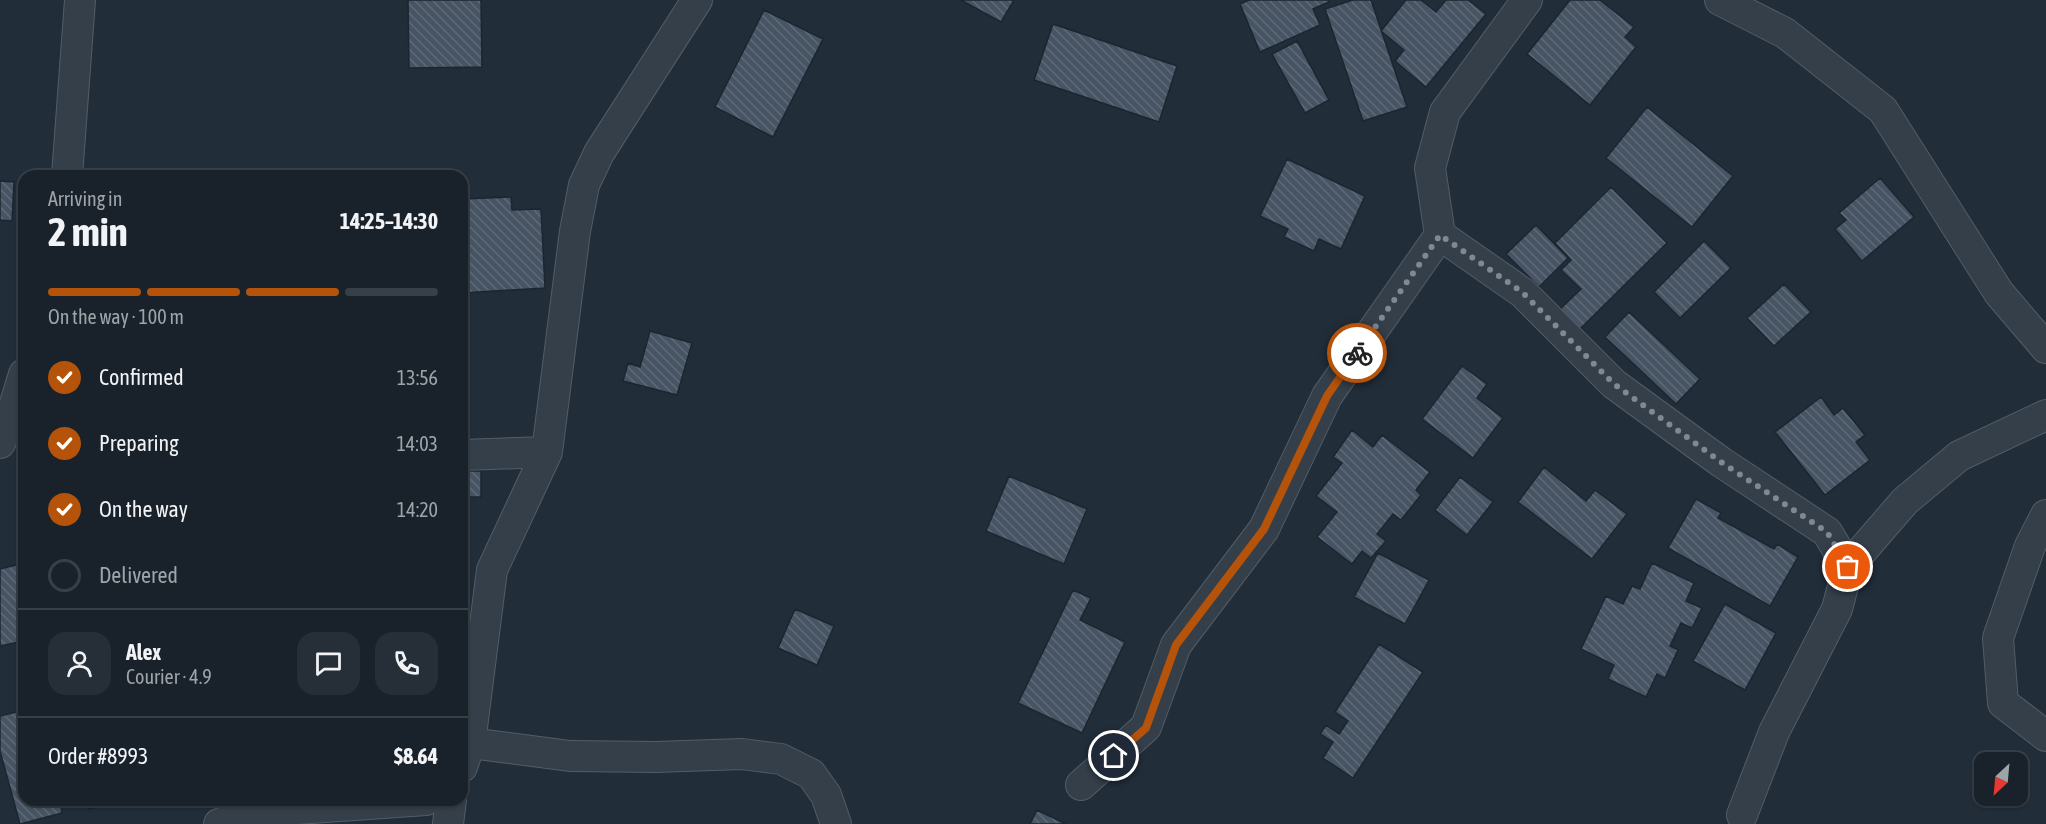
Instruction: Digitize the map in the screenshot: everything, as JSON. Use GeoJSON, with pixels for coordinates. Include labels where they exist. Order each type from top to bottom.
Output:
{"type":"FeatureCollection","features":[{"type":"Feature","properties":{"kind":"street"},"geometry":{"type":"LineString","coordinates":[[67,170],[80,0]]}},
{"type":"Feature","properties":{"kind":"street"},"geometry":{"type":"LineString","coordinates":[[468,741],[492,570],[547,452],[574,231],[584,185],[599,153],[697,0]]}},
{"type":"Feature","properties":{"kind":"street"},"geometry":{"type":"LineString","coordinates":[[1081,785],[1146,728],[1176,645],[1264,529],[1327,396],[1440,235],[1430,168],[1445,112],[1527,0]]}},
{"type":"Feature","properties":{"kind":"street"},"geometry":{"type":"LineString","coordinates":[[1720,0],[1785,33],[1883,110],[1999,293],[2046,348]]}},
{"type":"Feature","properties":{"kind":"street"},"geometry":{"type":"LineString","coordinates":[[1440,235],[1522,292],[1614,384],[1721,462],[1827,532],[1848,567]]}},
{"type":"Feature","properties":{"kind":"street"},"geometry":{"type":"LineString","coordinates":[[11,430],[18,400]]}},
{"type":"Feature","properties":{"kind":"street"},"geometry":{"type":"LineString","coordinates":[[1742,815],[1774,732],[1837,609],[1848,567],[1905,501],[1959,456],[2046,416]]}},
{"type":"Feature","properties":{"kind":"street"},"geometry":{"type":"LineString","coordinates":[[468,455],[547,452]]}},
{"type":"Feature","properties":{"kind":"street"},"geometry":{"type":"LineString","coordinates":[[2046,515],[2030,546],[1998,638],[2003,703],[2046,736]]}},
{"type":"Feature","properties":{"kind":"street"},"geometry":{"type":"LineString","coordinates":[[468,755],[656,757],[742,754],[781,759],[811,774],[826,795],[836,824]]}},
{"type":"Feature","properties":{"kind":"street"},"geometry":{"type":"LineString","coordinates":[[219,824],[254,812],[340,806]]}},
{"type":"Feature","properties":{"kind":"street"},"geometry":{"type":"LineString","coordinates":[[448,824],[450,806]]}},
{"type":"Feature","properties":{"kind":"building"},"geometry":{"type":"Polygon","coordinates":[[[408,0],[481,0],[482,67],[409,68],[408,0]]]}},
{"type":"Feature","properties":{"kind":"building"},"geometry":{"type":"Polygon","coordinates":[[[961,0],[1014,0],[1001,22],[961,0]]]}},
{"type":"Feature","properties":{"kind":"building"},"geometry":{"type":"Polygon","coordinates":[[[1249,0],[1328,0],[1329,2],[1313,9],[1320,25],[1260,52],[1240,4],[1249,0]]]}},
{"type":"Feature","properties":{"kind":"building"},"geometry":{"type":"Polygon","coordinates":[[[1353,0],[1371,0],[1407,107],[1363,121],[1325,9],[1353,0]]]}},
{"type":"Feature","properties":{"kind":"building"},"geometry":{"type":"Polygon","coordinates":[[[1406,0],[1421,0],[1436,12],[1446,0],[1468,0],[1486,14],[1426,87],[1395,61],[1404,50],[1381,31],[1406,0]]]}},
{"type":"Feature","properties":{"kind":"building"},"geometry":{"type":"Polygon","coordinates":[[[1570,0],[1600,0],[1634,27],[1625,37],[1636,47],[1590,105],[1527,54],[1570,0]]]}},
{"type":"Feature","properties":{"kind":"building"},"geometry":{"type":"Polygon","coordinates":[[[764,10],[823,39],[773,137],[715,107],[764,10]]]}},
{"type":"Feature","properties":{"kind":"building"},"geometry":{"type":"Polygon","coordinates":[[[1053,24],[1177,66],[1159,122],[1034,80],[1053,24]]]}},
{"type":"Feature","properties":{"kind":"building"},"geometry":{"type":"Polygon","coordinates":[[[1297,41],[1329,100],[1305,113],[1272,54],[1297,41]]]}},
{"type":"Feature","properties":{"kind":"building"},"geometry":{"type":"Polygon","coordinates":[[[1647,107],[1733,176],[1692,227],[1606,158],[1647,107]]]}},
{"type":"Feature","properties":{"kind":"building"},"geometry":{"type":"Polygon","coordinates":[[[1287,159],[1365,196],[1341,249],[1319,239],[1314,251],[1284,237],[1288,229],[1260,216],[1287,159]]]}},
{"type":"Feature","properties":{"kind":"building"},"geometry":{"type":"Polygon","coordinates":[[[1880,178],[1914,217],[1862,261],[1835,229],[1846,220],[1839,213],[1880,178]]]}},
{"type":"Feature","properties":{"kind":"building"},"geometry":{"type":"Polygon","coordinates":[[[0,181],[14,182],[12,221],[0,220],[0,181]]]}},
{"type":"Feature","properties":{"kind":"building"},"geometry":{"type":"Polygon","coordinates":[[[1611,187],[1667,243],[1579,330],[1559,310],[1581,289],[1561,270],[1571,260],[1555,243],[1611,187]]]}},
{"type":"Feature","properties":{"kind":"building"},"geometry":{"type":"Polygon","coordinates":[[[511,197],[512,210],[541,209],[545,288],[468,293],[468,199],[511,197]]]}},
{"type":"Feature","properties":{"kind":"building"},"geometry":{"type":"Polygon","coordinates":[[[1536,225],[1568,258],[1539,287],[1506,254],[1536,225]]]}},
{"type":"Feature","properties":{"kind":"building"},"geometry":{"type":"Polygon","coordinates":[[[1704,241],[1731,268],[1680,318],[1654,292],[1704,241]]]}},
{"type":"Feature","properties":{"kind":"building"},"geometry":{"type":"Polygon","coordinates":[[[1784,284],[1811,312],[1774,346],[1747,318],[1784,284]]]}},
{"type":"Feature","properties":{"kind":"building"},"geometry":{"type":"Polygon","coordinates":[[[1629,312],[1700,379],[1676,404],[1605,337],[1629,312]]]}},
{"type":"Feature","properties":{"kind":"building"},"geometry":{"type":"Polygon","coordinates":[[[650,331],[692,343],[677,395],[623,381],[628,363],[640,367],[650,331]]]}},
{"type":"Feature","properties":{"kind":"building"},"geometry":{"type":"Polygon","coordinates":[[[1462,366],[1487,384],[1477,398],[1503,418],[1473,458],[1422,419],[1462,366]]]}},
{"type":"Feature","properties":{"kind":"building"},"geometry":{"type":"Polygon","coordinates":[[[1821,397],[1834,415],[1843,408],[1865,435],[1856,442],[1870,460],[1825,495],[1775,432],[1821,397]]]}},
{"type":"Feature","properties":{"kind":"building"},"geometry":{"type":"Polygon","coordinates":[[[1352,430],[1373,447],[1382,435],[1430,472],[1416,490],[1421,495],[1401,520],[1393,514],[1377,534],[1386,541],[1371,558],[1362,551],[1352,564],[1317,537],[1337,512],[1316,496],[1342,463],[1333,457],[1352,430]]]}},
{"type":"Feature","properties":{"kind":"building"},"geometry":{"type":"Polygon","coordinates":[[[1544,467],[1586,501],[1595,490],[1627,514],[1592,559],[1518,502],[1544,467]]]}},
{"type":"Feature","properties":{"kind":"building"},"geometry":{"type":"Polygon","coordinates":[[[468,471],[481,471],[481,497],[468,497],[468,471]]]}},
{"type":"Feature","properties":{"kind":"building"},"geometry":{"type":"Polygon","coordinates":[[[1009,476],[1087,509],[1064,564],[986,531],[1009,476]]]}},
{"type":"Feature","properties":{"kind":"building"},"geometry":{"type":"Polygon","coordinates":[[[1460,477],[1493,502],[1467,535],[1435,510],[1460,477]]]}},
{"type":"Feature","properties":{"kind":"building"},"geometry":{"type":"Polygon","coordinates":[[[1696,499],[1721,513],[1718,518],[1774,549],[1777,544],[1798,557],[1770,606],[1668,548],[1696,499]]]}},
{"type":"Feature","properties":{"kind":"building"},"geometry":{"type":"Polygon","coordinates":[[[1378,553],[1429,580],[1405,624],[1354,597],[1378,553]]]}},
{"type":"Feature","properties":{"kind":"building"},"geometry":{"type":"Polygon","coordinates":[[[1652,563],[1694,583],[1686,601],[1702,608],[1692,628],[1681,623],[1670,646],[1678,650],[1665,678],[1657,674],[1646,697],[1608,679],[1614,665],[1581,649],[1606,596],[1623,604],[1632,586],[1640,589],[1652,563]]]}},
{"type":"Feature","properties":{"kind":"building"},"geometry":{"type":"Polygon","coordinates":[[[18,564],[18,642],[0,646],[0,569],[18,564]]]}},
{"type":"Feature","properties":{"kind":"building"},"geometry":{"type":"Polygon","coordinates":[[[1073,590],[1091,598],[1080,620],[1125,642],[1082,733],[1018,703],[1073,590]]]}},
{"type":"Feature","properties":{"kind":"building"},"geometry":{"type":"Polygon","coordinates":[[[1725,604],[1776,633],[1745,690],[1693,661],[1725,604]]]}},
{"type":"Feature","properties":{"kind":"building"},"geometry":{"type":"Polygon","coordinates":[[[795,609],[834,626],[817,665],[778,648],[795,609]]]}},
{"type":"Feature","properties":{"kind":"building"},"geometry":{"type":"Polygon","coordinates":[[[1379,644],[1423,672],[1353,778],[1323,758],[1333,742],[1320,734],[1326,725],[1339,734],[1348,721],[1335,712],[1379,644]]]}},
{"type":"Feature","properties":{"kind":"building"},"geometry":{"type":"Polygon","coordinates":[[[18,712],[18,806],[64,806],[61,807],[62,813],[20,824],[0,751],[0,716],[18,712]]]}},
{"type":"Feature","properties":{"kind":"building"},"geometry":{"type":"Polygon","coordinates":[[[1037,810],[1066,824],[1030,824],[1037,810]]]}},
{"type":"Feature","properties":{"kind":"way so far"},"geometry":{"type":"LineString","coordinates":[[1357,353],[1440,235],[1522,292],[1614,384],[1721,462],[1827,532],[1848,567]]}},
{"type":"Feature","properties":{"kind":"route"},"geometry":{"type":"LineString","coordinates":[[1114,756],[1146,728],[1176,645],[1264,529],[1327,396],[1357,353]]}}]}
